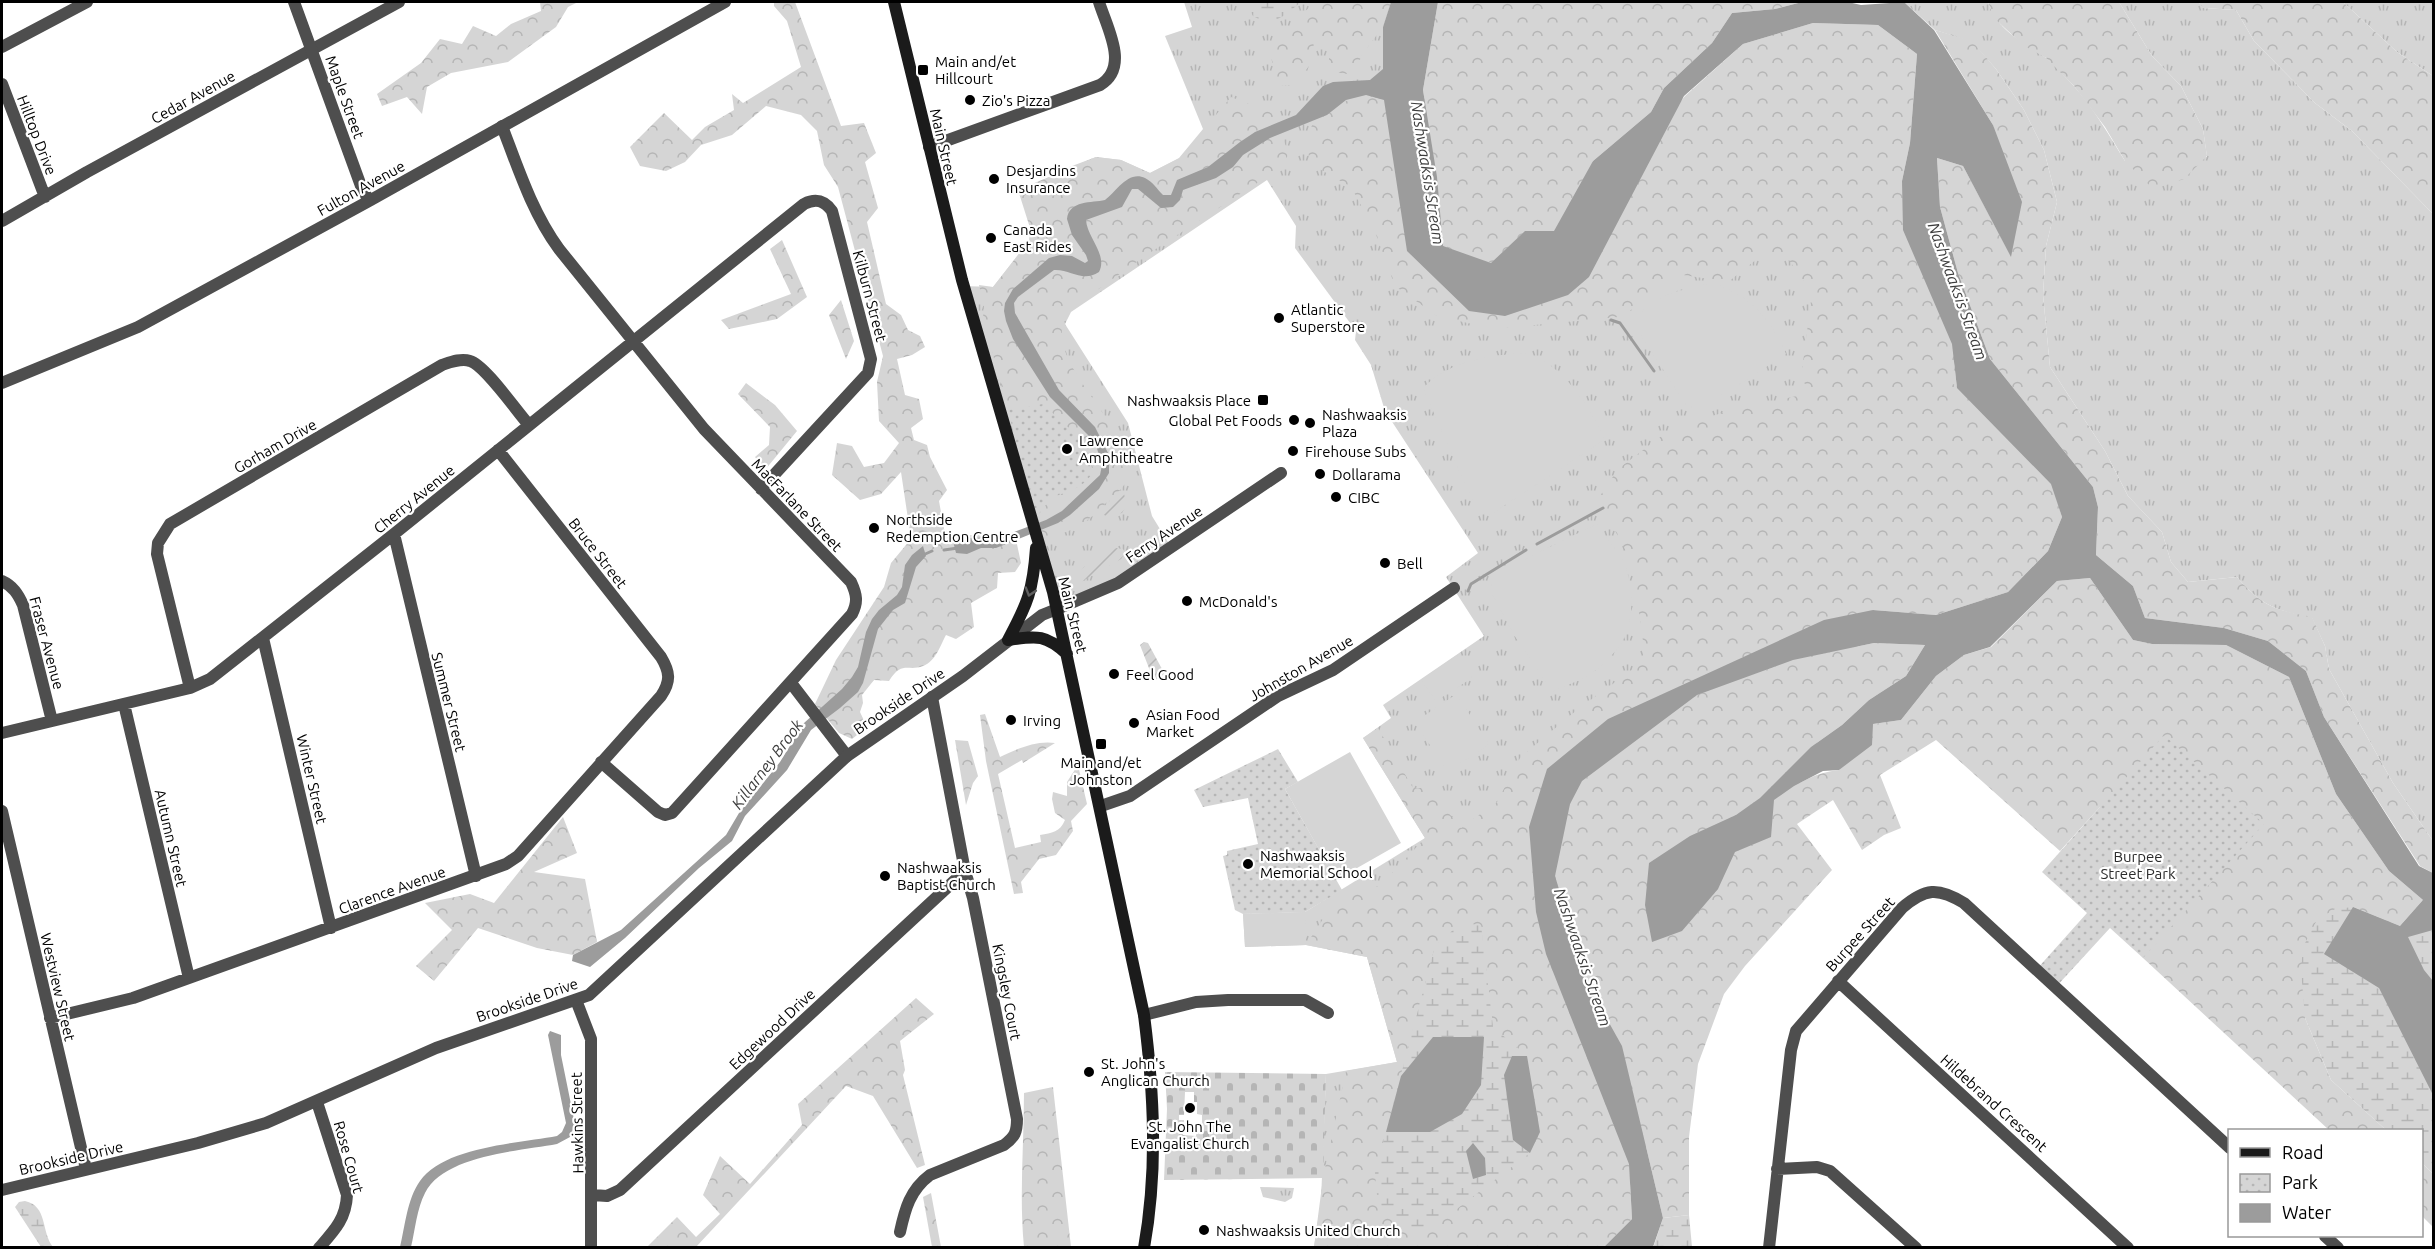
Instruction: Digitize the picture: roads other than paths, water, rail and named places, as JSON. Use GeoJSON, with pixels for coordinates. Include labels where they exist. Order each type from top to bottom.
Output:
{"type":"FeatureCollection","features":[{"type":"Feature","properties":{"kind":"main road","name":"Main Street"},"geometry":{"type":"LineString","coordinates":[[894,2],[962,280],[1057,609],[1144,1015],[1152,1073],[1154,1118],[1153,1180],[1144,1248]]}},
{"type":"Feature","properties":{"kind":"main road"},"geometry":{"type":"LineString","coordinates":[[1008,640],[1026,606],[1033,584],[1036,541]]}},
{"type":"Feature","properties":{"kind":"main road"},"geometry":{"type":"LineString","coordinates":[[1008,640],[1044,637],[1056,644],[1068,656]]}},
{"type":"Feature","properties":{"kind":"street"},"geometry":{"type":"LineString","coordinates":[[2,47],[87,2]]}},
{"type":"Feature","properties":{"kind":"street","name":"Maple Street"},"geometry":{"type":"LineString","coordinates":[[294,2],[361,186],[369,201]]}},
{"type":"Feature","properties":{"kind":"street","name":"Cedar Avenue"},"geometry":{"type":"LineString","coordinates":[[2,221],[399,2]]}},
{"type":"Feature","properties":{"kind":"street","name":"Fulton Avenue"},"geometry":{"type":"LineString","coordinates":[[2,383],[138,327],[725,2]]}},
{"type":"Feature","properties":{"kind":"street"},"geometry":{"type":"LineString","coordinates":[[929,147],[1108,80],[1114,71],[1116,59],[1099,2]]}},
{"type":"Feature","properties":{"kind":"street","name":"Hilltop Drive"},"geometry":{"type":"LineString","coordinates":[[2,84],[45,197]]}},
{"type":"Feature","properties":{"kind":"street","name":"MacFarlane Street"},"geometry":{"type":"LineString","coordinates":[[502,126],[546,232],[704,429],[851,582],[856,593],[857,604],[852,614],[672,813],[658,812],[601,762]]}},
{"type":"Feature","properties":{"kind":"street","name":"Kilburn Street"},"geometry":{"type":"LineString","coordinates":[[761,489],[868,373],[871,359],[832,211],[827,204],[819,200],[804,204]]}},
{"type":"Feature","properties":{"kind":"street","name":"Cherry Avenue"},"geometry":{"type":"LineString","coordinates":[[2,733],[190,688],[210,679],[804,204]]}},
{"type":"Feature","properties":{"kind":"street","name":"Gorham Drive"},"geometry":{"type":"LineString","coordinates":[[190,688],[157,554],[158,543],[170,524],[442,365],[456,360],[470,360],[481,368],[529,425]]}},
{"type":"Feature","properties":{"kind":"street","name":"Bruce Street"},"geometry":{"type":"LineString","coordinates":[[498,450],[661,657],[669,676]]}},
{"type":"Feature","properties":{"kind":"street","name":"Ferry Avenue"},"geometry":{"type":"LineString","coordinates":[[1057,609],[1118,583],[1281,473]]}},
{"type":"Feature","properties":{"kind":"street","name":"Summer Street"},"geometry":{"type":"LineString","coordinates":[[394,534],[476,876]]}},
{"type":"Feature","properties":{"kind":"street","name":"Fraser Avenue"},"geometry":{"type":"LineString","coordinates":[[2,581],[9,584],[18,594],[23,605],[52,721]]}},
{"type":"Feature","properties":{"kind":"street","name":"Johnston Avenue"},"geometry":{"type":"LineString","coordinates":[[1101,806],[1130,796],[1278,696],[1333,670],[1454,588]]}},
{"type":"Feature","properties":{"kind":"street","name":"Brookside Drive"},"geometry":{"type":"LineString","coordinates":[[2,1190],[198,1143],[266,1122],[317,1102],[436,1048],[589,995],[847,756],[963,676],[1042,615],[1057,609]]}},
{"type":"Feature","properties":{"kind":"street","name":"Winter Street"},"geometry":{"type":"LineString","coordinates":[[263,638],[331,928]]}},
{"type":"Feature","properties":{"kind":"street","name":"Clarence Avenue"},"geometry":{"type":"LineString","coordinates":[[50,1018],[133,998],[506,864],[518,856],[661,696],[667,687],[669,676]]}},
{"type":"Feature","properties":{"kind":"street"},"geometry":{"type":"LineString","coordinates":[[791,683],[847,756]]}},
{"type":"Feature","properties":{"kind":"street","name":"Kingsley Court"},"geometry":{"type":"LineString","coordinates":[[900,1232],[908,1200],[921,1182],[930,1176],[1004,1145],[1014,1138],[1017,1131],[1017,1119],[973,898],[965,871],[932,697]]}},
{"type":"Feature","properties":{"kind":"street","name":"Autumn Street"},"geometry":{"type":"LineString","coordinates":[[124,704],[189,978]]}},
{"type":"Feature","properties":{"kind":"street","name":"Westview Street"},"geometry":{"type":"LineString","coordinates":[[2,811],[86,1169]]}},
{"type":"Feature","properties":{"kind":"street","name":"Edgewood Drive"},"geometry":{"type":"LineString","coordinates":[[593,1196],[607,1196],[620,1190],[965,871]]}},
{"type":"Feature","properties":{"kind":"street","name":"Burpee Street"},"geometry":{"type":"LineString","coordinates":[[1769,1248],[1791,1050],[1796,1031],[1902,908],[1915,897],[1929,892],[1947,893],[1964,903],[2228,1147]]}},
{"type":"Feature","properties":{"kind":"street","name":"Hildebrand Crescent"},"geometry":{"type":"LineString","coordinates":[[1838,981],[2128,1248]]}},
{"type":"Feature","properties":{"kind":"street","name":"Hawkins Street"},"geometry":{"type":"LineString","coordinates":[[576,1000],[591,1039],[593,1196],[591,1248]]}},
{"type":"Feature","properties":{"kind":"street"},"geometry":{"type":"LineString","coordinates":[[1144,1015],[1196,1002],[1228,1000],[1305,1000],[1328,1013]]}},
{"type":"Feature","properties":{"kind":"street","name":"Rose Court"},"geometry":{"type":"LineString","coordinates":[[317,1102],[346,1195],[346,1208],[341,1223],[319,1248]]}},
{"type":"Feature","properties":{"kind":"street"},"geometry":{"type":"LineString","coordinates":[[1777,1169],[1817,1167],[1830,1171],[1916,1248]]}},
{"type":"Feature","properties":{"kind":"street"},"geometry":{"type":"LineString","coordinates":[[2326,1237],[2338,1248]]}},
{"type":"Feature","properties":{"kind":"water","name":"Nashwaaksis Stream"},"geometry":{"type":"Polygon","coordinates":[[[1391,2],[1438,2],[1423,90],[1437,177],[1443,246],[1491,263],[1525,231],[1554,231],[1593,161],[1651,112],[1664,88],[1712,43],[1732,13],[1775,9],[1802,2],[1848,2],[1861,5],[1904,2],[1934,30],[1993,125],[2022,202],[2011,257],[1963,166],[1937,158],[1940,207],[1958,273],[1990,359],[2093,487],[2098,507],[2096,555],[2133,586],[2145,618],[2224,628],[2268,641],[2306,671],[2324,717],[2419,866],[2433,873],[2433,930],[2408,937],[2424,970],[2433,981],[2433,1095],[2379,988],[2324,954],[2353,907],[2400,926],[2423,900],[2389,871],[2336,794],[2289,677],[2226,645],[2152,644],[2133,640],[2090,578],[2057,581],[1990,647],[1964,655],[1936,676],[1901,720],[1873,724],[1872,745],[1839,770],[1823,771],[1794,786],[1774,800],[1771,837],[1735,852],[1718,889],[1682,931],[1652,942],[1645,905],[1649,863],[1690,836],[1736,815],[1760,798],[1811,747],[1842,725],[1869,700],[1906,676],[1925,645],[1874,643],[1793,660],[1697,695],[1582,781],[1570,804],[1555,876],[1588,985],[1622,1046],[1663,1218],[1653,1247],[1604,1247],[1632,1219],[1629,1164],[1546,954],[1536,912],[1529,827],[1547,769],[1608,719],[1824,620],[1873,610],[1936,615],[2008,592],[2048,551],[2062,517],[2051,484],[1957,388],[1952,344],[1903,230],[1902,181],[1910,143],[1917,54],[1878,25],[1813,23],[1743,44],[1684,96],[1589,277],[1568,295],[1505,316],[1469,311],[1407,251],[1384,100],[1366,95],[1346,100],[1327,115],[1270,138],[1243,155],[1233,167],[1216,178],[1183,190],[1180,200],[1173,207],[1161,208],[1138,189],[1132,189],[1122,207],[1086,220],[1101,259],[1099,272],[1082,276],[1054,270],[1018,297],[1014,303],[1015,313],[1059,390],[1095,427],[1109,455],[1109,473],[1099,489],[1058,523],[996,548],[981,548],[967,554],[956,553],[953,541],[966,538],[1001,537],[1046,520],[1062,511],[1100,475],[1102,465],[1095,442],[1050,397],[1013,339],[1004,311],[1005,303],[1013,289],[1049,258],[1060,255],[1072,256],[1085,263],[1088,261],[1072,235],[1067,219],[1072,208],[1076,205],[1105,200],[1128,179],[1139,176],[1153,184],[1163,195],[1171,195],[1177,180],[1208,167],[1255,132],[1296,115],[1323,86],[1333,82],[1370,80],[1383,69],[1383,27],[1391,2]]]}},
{"type":"Feature","properties":{"kind":"water"},"geometry":{"type":"Polygon","coordinates":[[[923,546],[926,556],[916,567],[905,603],[893,610],[878,629],[863,683],[858,692],[811,730],[787,770],[745,816],[732,841],[590,967],[572,961],[573,955],[621,930],[726,835],[739,813],[780,762],[804,723],[852,677],[858,667],[866,632],[872,619],[897,595],[902,587],[905,565],[923,546]]]}},
{"type":"Feature","properties":{"kind":"water"},"geometry":{"type":"Polygon","coordinates":[[[550,1031],[561,1035],[561,1055],[575,1124],[570,1137],[557,1144],[484,1157],[448,1170],[435,1180],[422,1199],[411,1247],[400,1247],[412,1196],[420,1181],[431,1170],[446,1161],[483,1148],[557,1136],[562,1132],[566,1123],[548,1035],[550,1031]]]}},
{"type":"Feature","properties":{"kind":"water"},"geometry":{"type":"Polygon","coordinates":[[[1433,1037],[1484,1037],[1481,1085],[1462,1114],[1430,1132],[1386,1132],[1401,1076],[1433,1037]]]}},
{"type":"Feature","properties":{"kind":"water"},"geometry":{"type":"Polygon","coordinates":[[[1512,1056],[1527,1056],[1540,1132],[1530,1153],[1513,1140],[1504,1075],[1512,1056]]]}},
{"type":"Feature","properties":{"kind":"water"},"geometry":{"type":"Polygon","coordinates":[[[1473,1143],[1485,1158],[1486,1175],[1473,1179],[1466,1151],[1473,1143]]]}},
{"type":"Feature","properties":{"kind":"waterway"},"geometry":{"type":"LineString","coordinates":[[1611,320],[1620,323],[1654,371]]}},
{"type":"Feature","properties":{"kind":"waterway"},"geometry":{"type":"LineString","coordinates":[[1537,544],[1603,508]]}},
{"type":"Feature","properties":{"kind":"waterway","name":"Killarney Brook"},"geometry":{"type":"LineString","coordinates":[[944,550],[958,548]]}},
{"type":"Feature","properties":{"kind":"waterway"},"geometry":{"type":"LineString","coordinates":[[1468,591],[1471,584],[1526,550]]}},
{"type":"Feature","properties":{"kind":"waterway","name":"Killarney Brook"},"geometry":{"type":"LineString","coordinates":[[923,555],[932,551]]}},
{"type":"Feature","properties":{"kind":"place","name":"Main and/et Hillcourt"},"geometry":{"type":"Point","coordinates":[923,70]}},
{"type":"Feature","properties":{"kind":"place","name":"Zio's Pizza"},"geometry":{"type":"Point","coordinates":[970,100]}},
{"type":"Feature","properties":{"kind":"place","name":"Desjardins Insurance"},"geometry":{"type":"Point","coordinates":[994,179]}},
{"type":"Feature","properties":{"kind":"place","name":"Canada East Rides"},"geometry":{"type":"Point","coordinates":[991,238]}},
{"type":"Feature","properties":{"kind":"place","name":"Atlantic Superstore"},"geometry":{"type":"Point","coordinates":[1279,318]}},
{"type":"Feature","properties":{"kind":"place","name":"Nashwaaksis Place"},"geometry":{"type":"Point","coordinates":[1263,400]}},
{"type":"Feature","properties":{"kind":"place","name":"Global Pet Foods"},"geometry":{"type":"Point","coordinates":[1294,420]}},
{"type":"Feature","properties":{"kind":"place","name":"Nashwaaksis Plaza"},"geometry":{"type":"Point","coordinates":[1310,423]}},
{"type":"Feature","properties":{"kind":"place","name":"Lawrence Amphitheatre"},"geometry":{"type":"Point","coordinates":[1067,449]}},
{"type":"Feature","properties":{"kind":"place","name":"Firehouse Subs"},"geometry":{"type":"Point","coordinates":[1293,451]}},
{"type":"Feature","properties":{"kind":"place","name":"Dollarama"},"geometry":{"type":"Point","coordinates":[1320,474]}},
{"type":"Feature","properties":{"kind":"place","name":"CIBC"},"geometry":{"type":"Point","coordinates":[1336,497]}},
{"type":"Feature","properties":{"kind":"place","name":"Northside Redemption Centre"},"geometry":{"type":"Point","coordinates":[874,528]}},
{"type":"Feature","properties":{"kind":"place","name":"Bell"},"geometry":{"type":"Point","coordinates":[1385,563]}},
{"type":"Feature","properties":{"kind":"place","name":"McDonald's"},"geometry":{"type":"Point","coordinates":[1187,601]}},
{"type":"Feature","properties":{"kind":"place","name":"Feel Good"},"geometry":{"type":"Point","coordinates":[1114,674]}},
{"type":"Feature","properties":{"kind":"place","name":"Irving"},"geometry":{"type":"Point","coordinates":[1011,720]}},
{"type":"Feature","properties":{"kind":"place","name":"Asian Food Market"},"geometry":{"type":"Point","coordinates":[1134,723]}},
{"type":"Feature","properties":{"kind":"place","name":"Main and/et Johnston"},"geometry":{"type":"Point","coordinates":[1101,744]}},
{"type":"Feature","properties":{"kind":"place","name":"Nashwaaksis Memorial School"},"geometry":{"type":"Point","coordinates":[1248,864]}},
{"type":"Feature","properties":{"kind":"place","name":"Nashwaaksis Baptist Church"},"geometry":{"type":"Point","coordinates":[885,876]}},
{"type":"Feature","properties":{"kind":"place","name":"St. John's Anglican Church"},"geometry":{"type":"Point","coordinates":[1089,1072]}},
{"type":"Feature","properties":{"kind":"place","name":"St. John The Evangalist Church"},"geometry":{"type":"Point","coordinates":[1190,1108]}},
{"type":"Feature","properties":{"kind":"place","name":"Nashwaaksis United Church"},"geometry":{"type":"Point","coordinates":[1204,1230]}},
{"type":"Feature","properties":{"kind":"park label","name":"Burpee Street Park"},"geometry":{"type":"Point","coordinates":[2138,864]}}]}
